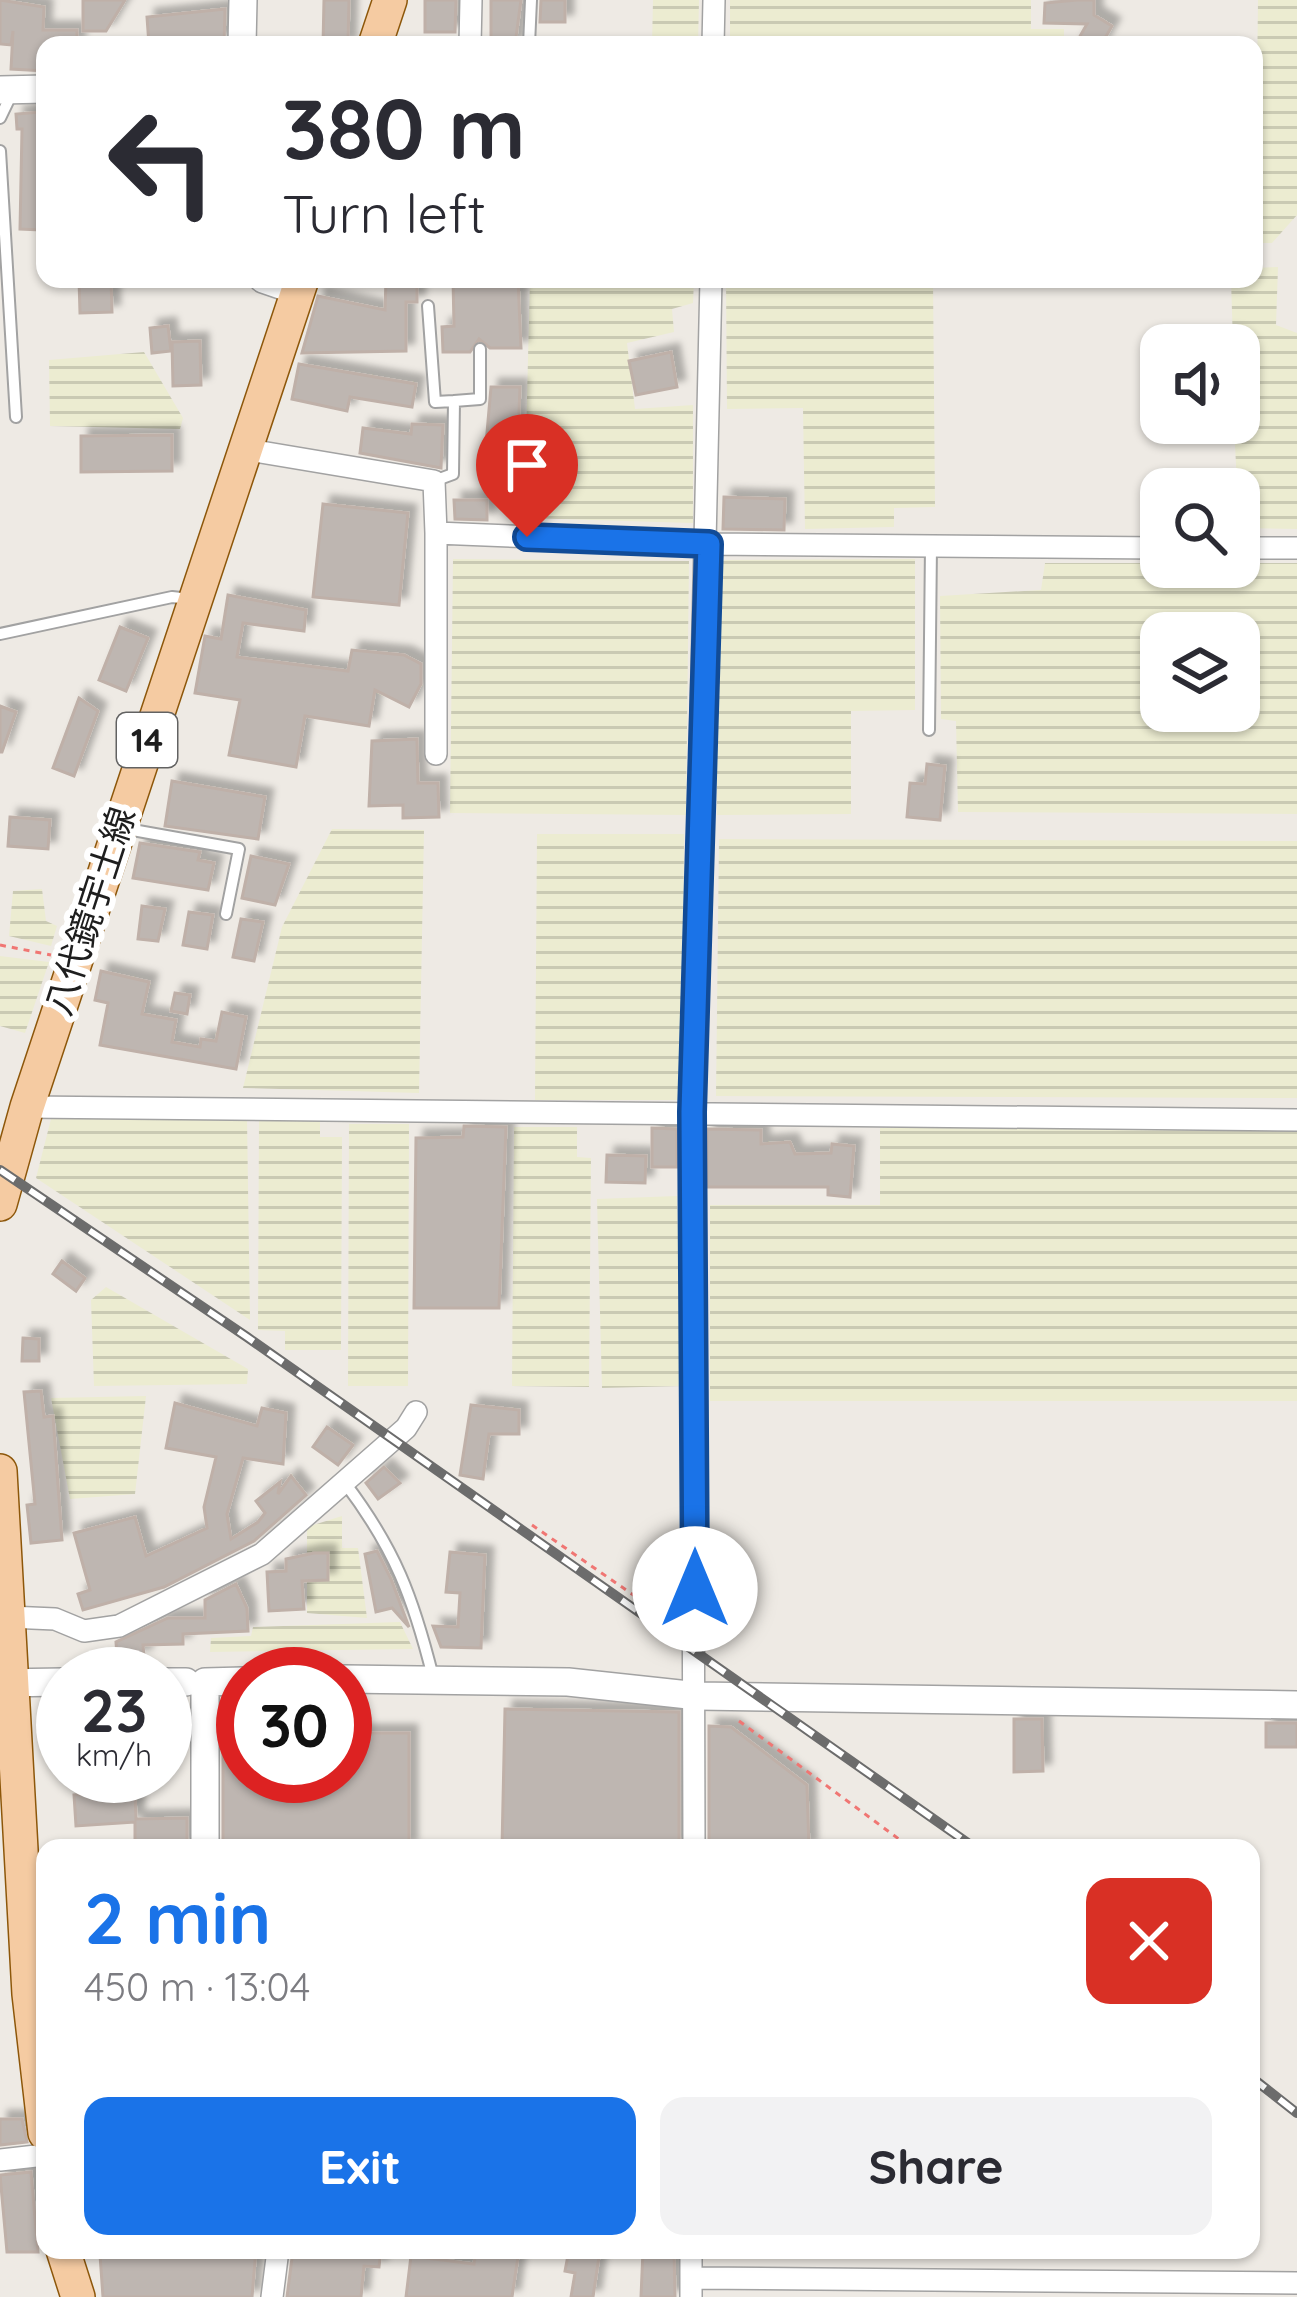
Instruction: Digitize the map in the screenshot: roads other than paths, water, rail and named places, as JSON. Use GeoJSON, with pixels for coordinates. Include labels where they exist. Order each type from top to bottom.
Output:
{"type":"FeatureCollection","features":[{"type":"Feature","properties":{"kind":"main road"},"geometry":{"type":"LineString","coordinates":[[378,36],[390,0]]}},
{"type":"Feature","properties":{"kind":"main road","name":"八代鏡宇土線"},"geometry":{"type":"LineString","coordinates":[[0,1204],[118,827],[299,288]]}},
{"type":"Feature","properties":{"kind":"main road"},"geometry":{"type":"LineString","coordinates":[[0,1471],[9,1618],[6,1682],[11,1829],[36,1988]]}},
{"type":"Feature","properties":{"kind":"main road"},"geometry":{"type":"LineString","coordinates":[[66,2259],[78,2297]]}},
{"type":"Feature","properties":{"kind":"street"},"geometry":{"type":"LineString","coordinates":[[242,36],[243,0]]}},
{"type":"Feature","properties":{"kind":"street"},"geometry":{"type":"LineString","coordinates":[[470,36],[471,0]]}},
{"type":"Feature","properties":{"kind":"street"},"geometry":{"type":"LineString","coordinates":[[713,36],[714,0]]}},
{"type":"Feature","properties":{"kind":"street"},"geometry":{"type":"LineString","coordinates":[[6,90],[36,89]]}},
{"type":"Feature","properties":{"kind":"street"},"geometry":{"type":"LineString","coordinates":[[695,1839],[709,1696],[695,1637],[692,1112],[709,544],[711,288]]}},
{"type":"Feature","properties":{"kind":"street"},"geometry":{"type":"LineString","coordinates":[[243,449],[434,481],[436,754]]}},
{"type":"Feature","properties":{"kind":"street"},"geometry":{"type":"LineString","coordinates":[[436,533],[709,544],[1140,548]]}},
{"type":"Feature","properties":{"kind":"street"},"geometry":{"type":"LineString","coordinates":[[1260,548],[1297,548]]}},
{"type":"Feature","properties":{"kind":"street"},"geometry":{"type":"LineString","coordinates":[[27,1106],[1297,1120]]}},
{"type":"Feature","properties":{"kind":"street"},"geometry":{"type":"LineString","coordinates":[[9,1618],[56,1619],[84,1631],[119,1626],[262,1554],[345,1483],[416,1412]]}},
{"type":"Feature","properties":{"kind":"street"},"geometry":{"type":"LineString","coordinates":[[372,1678],[433,1677],[709,1696],[1297,1705]]}},
{"type":"Feature","properties":{"kind":"street"},"geometry":{"type":"LineString","coordinates":[[205,1839],[205,1682],[216,1682]]}},
{"type":"Feature","properties":{"kind":"street"},"geometry":{"type":"LineString","coordinates":[[0,2159],[36,2157]]}},
{"type":"Feature","properties":{"kind":"street"},"geometry":{"type":"LineString","coordinates":[[272,2297],[277,2259]]}},
{"type":"Feature","properties":{"kind":"street"},"geometry":{"type":"LineString","coordinates":[[691,2288],[1297,2283]]}},
{"type":"Feature","properties":{"kind":"lane"},"geometry":{"type":"LineString","coordinates":[[529,36],[531,0]]}},
{"type":"Feature","properties":{"kind":"lane"},"geometry":{"type":"LineString","coordinates":[[0,118],[6,90]]}},
{"type":"Feature","properties":{"kind":"lane"},"geometry":{"type":"LineString","coordinates":[[0,151],[16,417]]}},
{"type":"Feature","properties":{"kind":"lane"},"geometry":{"type":"LineString","coordinates":[[428,306],[435,402],[480,399],[480,349]]}},
{"type":"Feature","properties":{"kind":"lane"},"geometry":{"type":"LineString","coordinates":[[434,481],[454,474],[454,401]]}},
{"type":"Feature","properties":{"kind":"lane"},"geometry":{"type":"LineString","coordinates":[[929,730],[931,546]]}},
{"type":"Feature","properties":{"kind":"lane"},"geometry":{"type":"LineString","coordinates":[[0,634],[172,597],[194,599]]}},
{"type":"Feature","properties":{"kind":"lane"},"geometry":{"type":"LineString","coordinates":[[118,827],[239,849],[226,914]]}},
{"type":"Feature","properties":{"kind":"lane"},"geometry":{"type":"LineString","coordinates":[[345,1483],[393,1549],[412,1593],[433,1677]]}},
{"type":"Feature","properties":{"kind":"railway"},"geometry":{"type":"LineString","coordinates":[[0,1170],[247,1337],[962,1839]]}},
{"type":"Feature","properties":{"kind":"railway"},"geometry":{"type":"LineString","coordinates":[[1260,2084],[1297,2113]]}}]}
